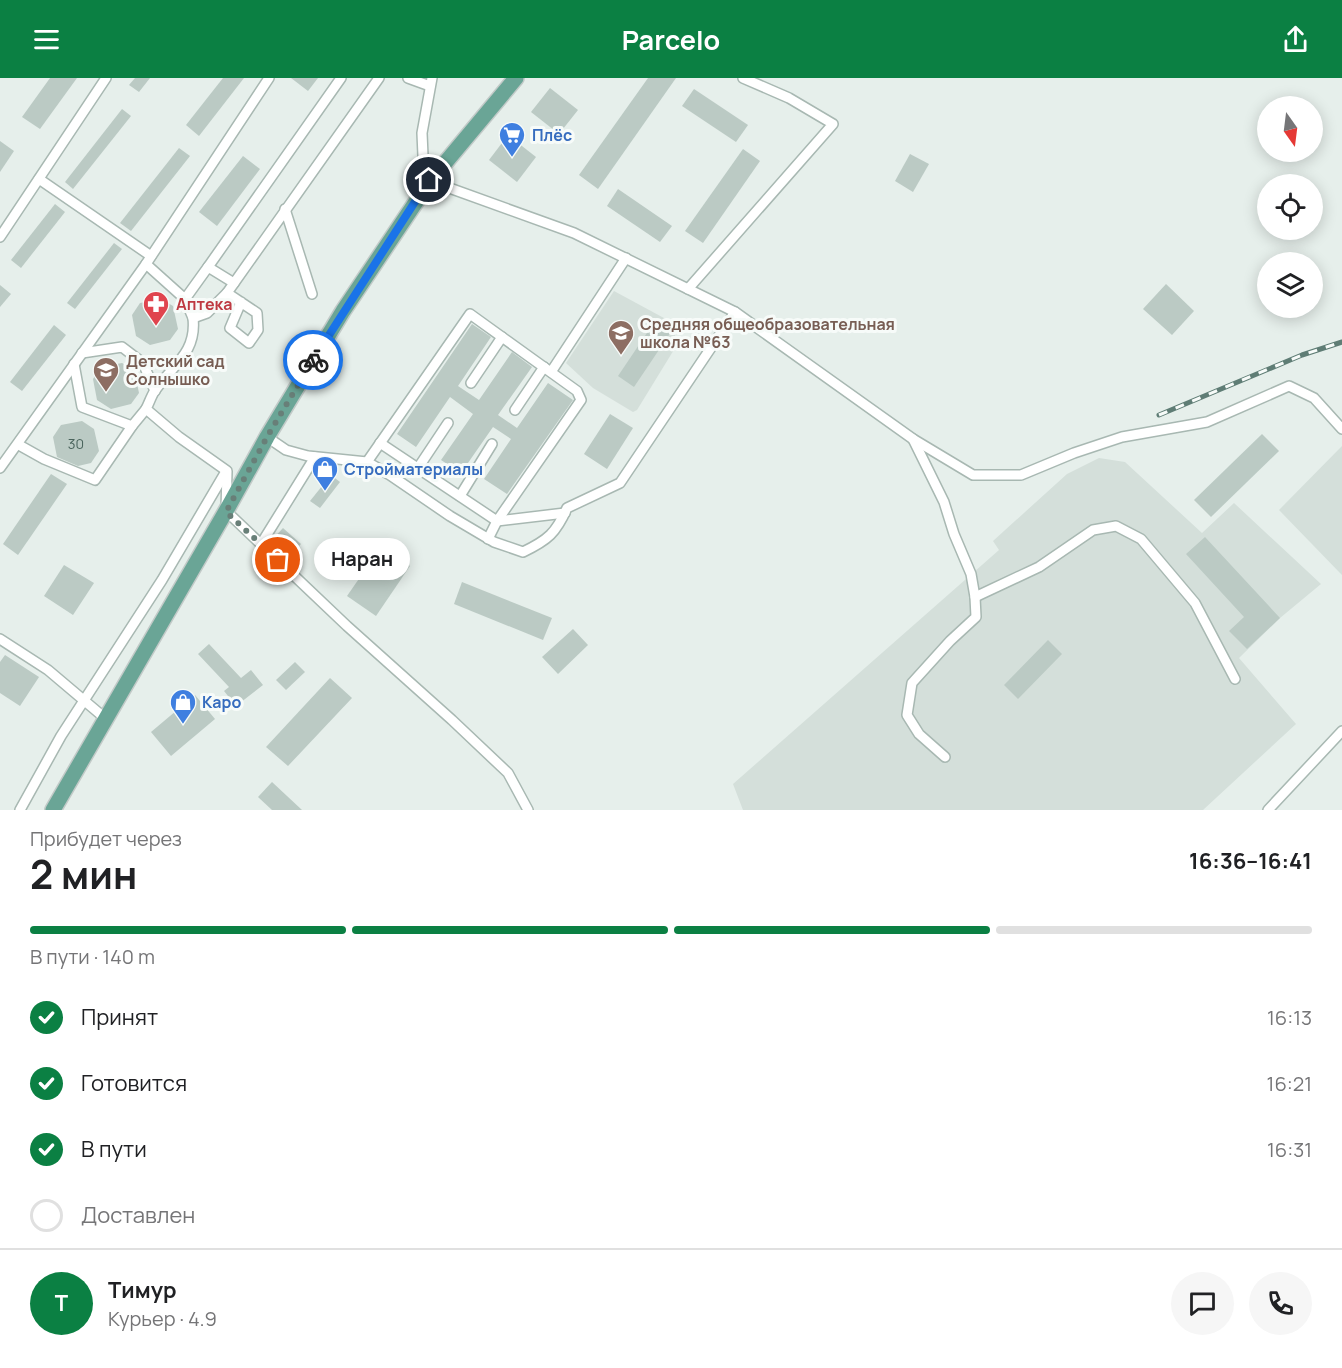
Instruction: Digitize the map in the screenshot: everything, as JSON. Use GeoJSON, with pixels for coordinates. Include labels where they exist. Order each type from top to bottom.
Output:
{"type":"FeatureCollection","features":[{"type":"Feature","properties":{"kind":"main road"},"geometry":{"type":"LineString","coordinates":[[53,810],[267,437],[343,311],[429,180],[516,78]]}},
{"type":"Feature","properties":{"kind":"street"},"geometry":{"type":"LineString","coordinates":[[0,237],[106,78]]}},
{"type":"Feature","properties":{"kind":"street"},"geometry":{"type":"LineString","coordinates":[[0,468],[19,445],[148,260],[269,78]]}},
{"type":"Feature","properties":{"kind":"street"},"geometry":{"type":"LineString","coordinates":[[185,299],[341,78]]}},
{"type":"Feature","properties":{"kind":"street"},"geometry":{"type":"LineString","coordinates":[[193,318],[207,313],[227,293],[379,78]]}},
{"type":"Feature","properties":{"kind":"street"},"geometry":{"type":"LineString","coordinates":[[408,78],[431,82],[422,134],[423,156],[429,180],[574,233],[735,312],[913,439],[973,476],[1021,475],[1074,453],[1122,437],[1207,422],[1289,386],[1314,398],[1342,429]]}},
{"type":"Feature","properties":{"kind":"street"},"geometry":{"type":"LineString","coordinates":[[688,289],[833,124],[789,98],[743,78]]}},
{"type":"Feature","properties":{"kind":"street"},"geometry":{"type":"LineString","coordinates":[[19,445],[44,459],[95,480],[146,409],[154,391],[188,353],[194,326],[185,299],[148,260],[39,179]]}},
{"type":"Feature","properties":{"kind":"street"},"geometry":{"type":"LineString","coordinates":[[285,209],[312,294]]}},
{"type":"Feature","properties":{"kind":"street"},"geometry":{"type":"LineString","coordinates":[[514,410],[548,370],[626,258]]}},
{"type":"Feature","properties":{"kind":"street"},"geometry":{"type":"LineString","coordinates":[[208,267],[234,283]]}},
{"type":"Feature","properties":{"kind":"street"},"geometry":{"type":"LineString","coordinates":[[227,293],[241,302]]}},
{"type":"Feature","properties":{"kind":"street"},"geometry":{"type":"LineString","coordinates":[[267,437],[286,450],[315,457],[367,462],[488,539],[524,552],[544,542],[559,527],[567,508],[620,483],[735,312]]}},
{"type":"Feature","properties":{"kind":"street"},"geometry":{"type":"LineString","coordinates":[[367,462],[470,314],[577,391],[581,400],[488,539]]}},
{"type":"Feature","properties":{"kind":"street"},"geometry":{"type":"LineString","coordinates":[[471,383],[502,337]]}},
{"type":"Feature","properties":{"kind":"street"},"geometry":{"type":"LineString","coordinates":[[82,353],[122,347],[143,363],[154,391]]}},
{"type":"Feature","properties":{"kind":"street"},"geometry":{"type":"LineString","coordinates":[[74,364],[82,407],[132,426]]}},
{"type":"Feature","properties":{"kind":"street"},"geometry":{"type":"LineString","coordinates":[[146,409],[178,437],[227,471]]}},
{"type":"Feature","properties":{"kind":"street"},"geometry":{"type":"LineString","coordinates":[[418,468],[448,423]]}},
{"type":"Feature","properties":{"kind":"street"},"geometry":{"type":"LineString","coordinates":[[913,439],[944,502],[954,534],[971,574],[975,597],[976,617],[912,683],[907,715],[919,734],[945,757]]}},
{"type":"Feature","properties":{"kind":"street"},"geometry":{"type":"LineString","coordinates":[[380,443],[498,521],[565,513]]}},
{"type":"Feature","properties":{"kind":"street"},"geometry":{"type":"LineString","coordinates":[[460,496],[492,444]]}},
{"type":"Feature","properties":{"kind":"street"},"geometry":{"type":"LineString","coordinates":[[261,544],[315,457]]}},
{"type":"Feature","properties":{"kind":"street"},"geometry":{"type":"LineString","coordinates":[[227,471],[226,512],[508,773],[528,810]]}},
{"type":"Feature","properties":{"kind":"street"},"geometry":{"type":"LineString","coordinates":[[20,810],[61,736],[162,580],[227,471]]}},
{"type":"Feature","properties":{"kind":"street"},"geometry":{"type":"LineString","coordinates":[[975,597],[1039,567],[1093,530],[1116,526],[1141,539],[1195,603],[1235,679]]}},
{"type":"Feature","properties":{"kind":"street"},"geometry":{"type":"LineString","coordinates":[[0,639],[48,670],[106,719]]}},
{"type":"Feature","properties":{"kind":"street"},"geometry":{"type":"LineString","coordinates":[[1268,810],[1342,731]]}},
{"type":"Feature","properties":{"kind":"shaded area","name":"Средняя общеобразовательная школа №63"},"geometry":{"type":"Polygon","coordinates":[[[614,291],[675,324],[675,348],[637,410],[633,412],[593,388],[566,363],[614,291]]]}},
{"type":"Feature","properties":{"kind":"shaded area"},"geometry":{"type":"Polygon","coordinates":[[[1342,446],[1342,575],[1279,510],[1342,446]]]}},
{"type":"Feature","properties":{"kind":"shaded area"},"geometry":{"type":"Polygon","coordinates":[[[1099,458],[1125,462],[1202,533],[1234,503],[1321,584],[1280,618],[1239,658],[1296,724],[1203,810],[743,810],[733,784],[999,550],[993,541],[1067,474],[1099,458]]]}},
{"type":"Feature","properties":{"kind":"building"},"geometry":{"type":"Polygon","coordinates":[[[50,78],[77,78],[40,129],[22,117],[50,78]]]}},
{"type":"Feature","properties":{"kind":"building"},"geometry":{"type":"Polygon","coordinates":[[[135,78],[150,78],[139,92],[129,85],[135,78]]]}},
{"type":"Feature","properties":{"kind":"building"},"geometry":{"type":"Polygon","coordinates":[[[223,78],[244,78],[199,136],[186,125],[223,78]]]}},
{"type":"Feature","properties":{"kind":"building"},"geometry":{"type":"Polygon","coordinates":[[[291,78],[318,78],[308,91],[291,78]]]}},
{"type":"Feature","properties":{"kind":"building"},"geometry":{"type":"Polygon","coordinates":[[[648,78],[676,78],[598,189],[579,175],[648,78]]]}},
{"type":"Feature","properties":{"kind":"building"},"geometry":{"type":"Polygon","coordinates":[[[550,88],[578,110],[559,134],[531,112],[550,88]]]}},
{"type":"Feature","properties":{"kind":"building"},"geometry":{"type":"Polygon","coordinates":[[[694,89],[748,125],[736,142],[682,106],[694,89]]]}},
{"type":"Feature","properties":{"kind":"building"},"geometry":{"type":"Polygon","coordinates":[[[122,109],[131,116],[73,189],[65,182],[122,109]]]}},
{"type":"Feature","properties":{"kind":"building","name":"Плёс"},"geometry":{"type":"Polygon","coordinates":[[[508,135],[536,157],[517,182],[489,160],[508,135]]]}},
{"type":"Feature","properties":{"kind":"building"},"geometry":{"type":"Polygon","coordinates":[[[0,141],[14,151],[0,172],[0,141]]]}},
{"type":"Feature","properties":{"kind":"building"},"geometry":{"type":"Polygon","coordinates":[[[179,148],[190,156],[131,231],[120,223],[179,148]]]}},
{"type":"Feature","properties":{"kind":"building"},"geometry":{"type":"Polygon","coordinates":[[[743,149],[760,161],[703,243],[685,231],[743,149]]]}},
{"type":"Feature","properties":{"kind":"building"},"geometry":{"type":"Polygon","coordinates":[[[910,154],[929,164],[913,192],[895,181],[910,154]]]}},
{"type":"Feature","properties":{"kind":"building"},"geometry":{"type":"Polygon","coordinates":[[[243,156],[260,169],[217,226],[199,212],[243,156]]]}},
{"type":"Feature","properties":{"kind":"building"},"geometry":{"type":"Polygon","coordinates":[[[618,189],[672,226],[660,242],[607,206],[618,189]]]}},
{"type":"Feature","properties":{"kind":"building"},"geometry":{"type":"Polygon","coordinates":[[[55,204],[65,212],[21,268],[11,260],[55,204]]]}},
{"type":"Feature","properties":{"kind":"building"},"geometry":{"type":"Polygon","coordinates":[[[114,243],[122,249],[75,309],[67,303],[114,243]]]}},
{"type":"Feature","properties":{"kind":"building"},"geometry":{"type":"Polygon","coordinates":[[[1166,284],[1194,311],[1172,335],[1143,309],[1166,284]]]}},
{"type":"Feature","properties":{"kind":"building"},"geometry":{"type":"Polygon","coordinates":[[[0,285],[11,294],[0,307],[0,285]]]}},
{"type":"Feature","properties":{"kind":"building"},"geometry":{"type":"Polygon","coordinates":[[[161,299],[173,306],[178,329],[170,340],[150,345],[136,336],[132,315],[140,303],[161,299]]]}},
{"type":"Feature","properties":{"kind":"building"},"geometry":{"type":"Polygon","coordinates":[[[655,321],[671,332],[634,387],[618,376],[655,321]]]}},
{"type":"Feature","properties":{"kind":"building"},"geometry":{"type":"Polygon","coordinates":[[[472,324],[491,337],[458,386],[479,400],[512,352],[532,367],[498,415],[517,428],[548,383],[573,400],[507,494],[484,479],[511,439],[493,427],[461,473],[441,460],[473,414],[450,397],[416,447],[397,434],[472,324]]]}},
{"type":"Feature","properties":{"kind":"building"},"geometry":{"type":"Polygon","coordinates":[[[54,325],[66,335],[22,391],[10,382],[54,325]]]}},
{"type":"Feature","properties":{"kind":"building"},"geometry":{"type":"Polygon","coordinates":[[[122,363],[134,370],[139,393],[131,404],[111,409],[97,400],[93,379],[101,367],[122,363]]]}},
{"type":"Feature","properties":{"kind":"building"},"geometry":{"type":"Polygon","coordinates":[[[610,414],[633,428],[607,469],[584,454],[610,414]]]}},
{"type":"Feature","properties":{"kind":"building"},"geometry":{"type":"Polygon","coordinates":[[[82,421],[94,429],[99,451],[91,463],[78,466],[57,457],[53,437],[61,425],[82,421]]]}},
{"type":"Feature","properties":{"kind":"building"},"geometry":{"type":"Polygon","coordinates":[[[1262,434],[1279,451],[1211,517],[1194,500],[1262,434]]]}},
{"type":"Feature","properties":{"kind":"building"},"geometry":{"type":"Polygon","coordinates":[[[51,474],[67,484],[18,555],[3,544],[51,474]]]}},
{"type":"Feature","properties":{"kind":"building","name":"Стройматериалы"},"geometry":{"type":"Polygon","coordinates":[[[331,475],[340,482],[320,508],[310,501],[331,475]]]}},
{"type":"Feature","properties":{"kind":"building"},"geometry":{"type":"Polygon","coordinates":[[[283,528],[301,544],[288,558],[271,541],[283,528]]]}},
{"type":"Feature","properties":{"kind":"building"},"geometry":{"type":"Polygon","coordinates":[[[1205,537],[1280,618],[1247,649],[1229,631],[1244,617],[1186,554],[1205,537]]]}},
{"type":"Feature","properties":{"kind":"building"},"geometry":{"type":"Polygon","coordinates":[[[381,547],[410,566],[376,616],[347,596],[381,547]]]}},
{"type":"Feature","properties":{"kind":"building"},"geometry":{"type":"Polygon","coordinates":[[[64,565],[94,583],[73,615],[44,596],[64,565]]]}},
{"type":"Feature","properties":{"kind":"building"},"geometry":{"type":"Polygon","coordinates":[[[462,582],[552,618],[543,640],[454,604],[462,582]]]}},
{"type":"Feature","properties":{"kind":"building"},"geometry":{"type":"Polygon","coordinates":[[[573,629],[588,645],[558,674],[542,657],[573,629]]]}},
{"type":"Feature","properties":{"kind":"building"},"geometry":{"type":"Polygon","coordinates":[[[1048,640],[1062,654],[1018,699],[1004,685],[1048,640]]]}},
{"type":"Feature","properties":{"kind":"building"},"geometry":{"type":"Polygon","coordinates":[[[209,644],[241,678],[251,670],[263,685],[236,706],[224,691],[229,687],[198,654],[209,644]]]}},
{"type":"Feature","properties":{"kind":"building"},"geometry":{"type":"Polygon","coordinates":[[[5,655],[39,677],[20,706],[0,693],[0,662],[5,655]]]}},
{"type":"Feature","properties":{"kind":"building"},"geometry":{"type":"Polygon","coordinates":[[[295,662],[305,672],[286,690],[276,680],[295,662]]]}},
{"type":"Feature","properties":{"kind":"building"},"geometry":{"type":"Polygon","coordinates":[[[330,678],[352,698],[288,766],[266,747],[330,678]]]}},
{"type":"Feature","properties":{"kind":"building","name":"Каро"},"geometry":{"type":"Polygon","coordinates":[[[195,695],[215,719],[171,756],[151,732],[195,695]]]}},
{"type":"Feature","properties":{"kind":"building"},"geometry":{"type":"Polygon","coordinates":[[[272,782],[302,810],[272,810],[258,797],[272,782]]]}},
{"type":"Feature","properties":{"kind":"railway"},"geometry":{"type":"LineString","coordinates":[[1159,415],[1302,355],[1342,342]]}},
{"type":"Feature","properties":{"kind":"way so far"},"geometry":{"type":"LineString","coordinates":[[278,560],[226,512],[313,360]]}},
{"type":"Feature","properties":{"kind":"place","name":"Плёс"},"geometry":{"type":"Point","coordinates":[512,158]}},
{"type":"Feature","properties":{"kind":"place","name":"Аптека"},"geometry":{"type":"Point","coordinates":[156,327]}},
{"type":"Feature","properties":{"kind":"place","name":"Средняя общеобразовательная школа №63"},"geometry":{"type":"Point","coordinates":[621,356]}},
{"type":"Feature","properties":{"kind":"place","name":"Детский сад Солнышко"},"geometry":{"type":"Point","coordinates":[106,393]}},
{"type":"Feature","properties":{"kind":"place","name":"Стройматериалы"},"geometry":{"type":"Point","coordinates":[325,492]}},
{"type":"Feature","properties":{"kind":"place","name":"Наран"},"geometry":{"type":"Point","coordinates":[278,560]}},
{"type":"Feature","properties":{"kind":"place","name":"Каро"},"geometry":{"type":"Point","coordinates":[183,725]}},
{"type":"Feature","properties":{"kind":"route"},"geometry":{"type":"LineString","coordinates":[[313,360],[429,180]]}}]}
